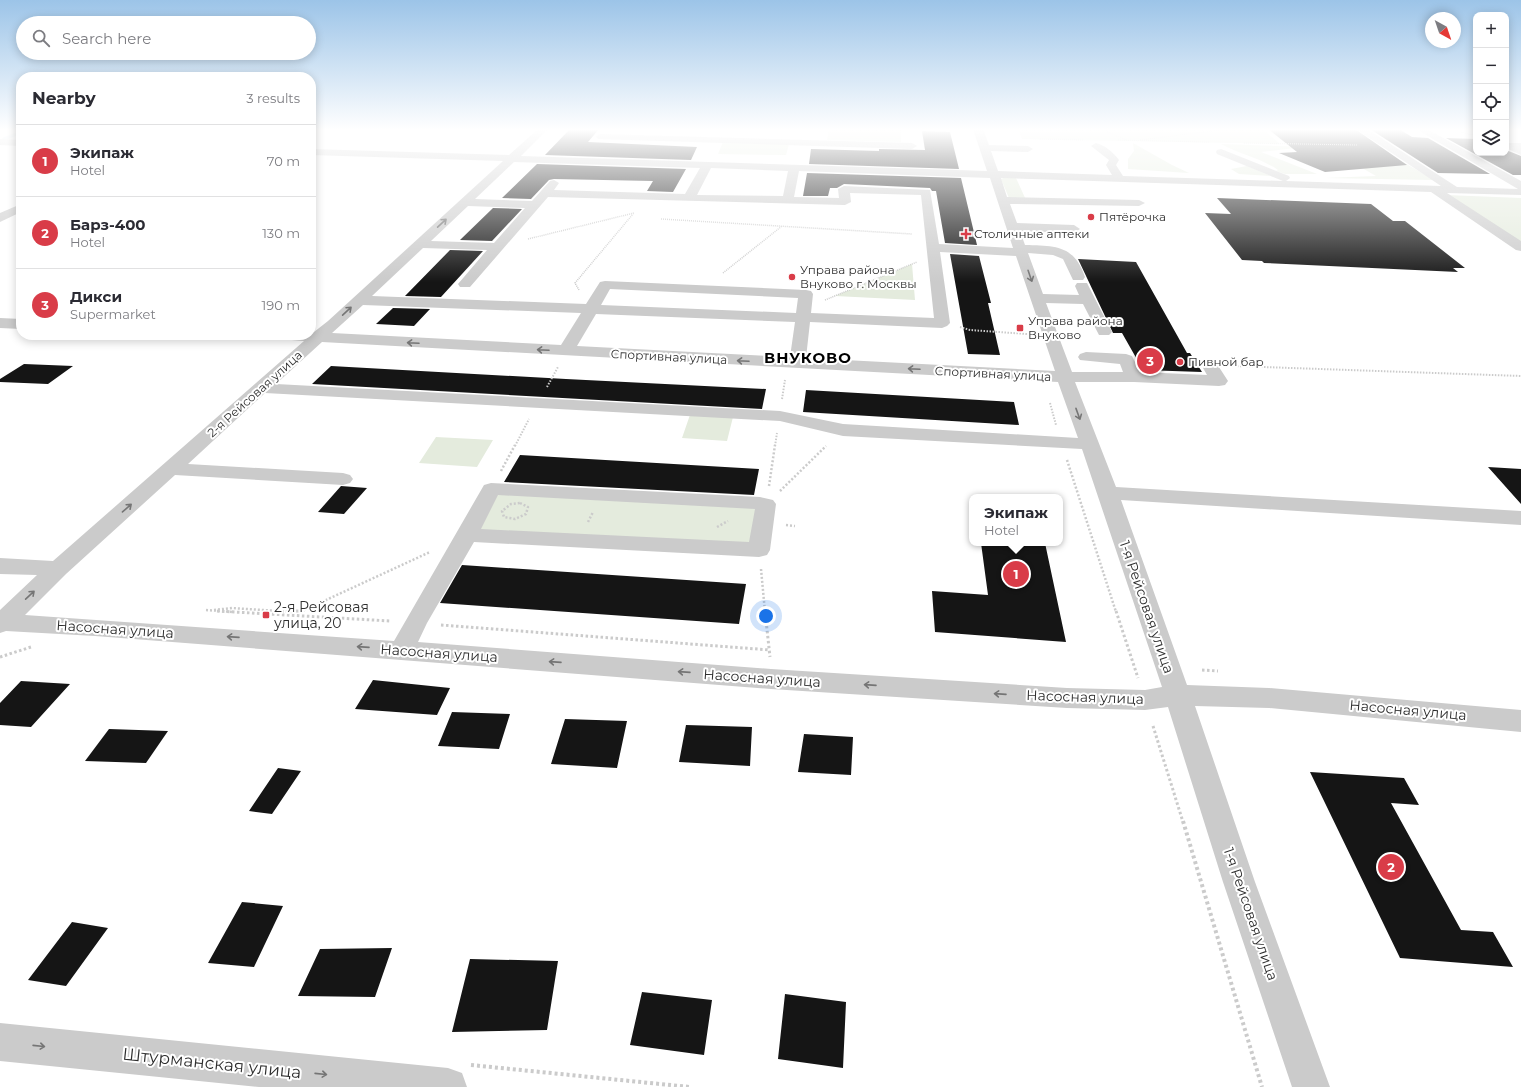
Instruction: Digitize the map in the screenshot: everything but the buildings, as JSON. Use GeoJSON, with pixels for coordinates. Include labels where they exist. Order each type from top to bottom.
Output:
{"type":"FeatureCollection","features":[{"type":"Feature","properties":{"kind":"street","name":"2-я Рейсовая улица"},"geometry":{"type":"LineString","coordinates":[[318,337],[489,180]]}},
{"type":"Feature","properties":{"kind":"street"},"geometry":{"type":"LineString","coordinates":[[689,198],[699,180]]}},
{"type":"Feature","properties":{"kind":"street"},"geometry":{"type":"LineString","coordinates":[[788,200],[792,180]]}},
{"type":"Feature","properties":{"kind":"street","name":"1-я Рейсовая улица"},"geometry":{"type":"LineString","coordinates":[[995,180],[1065,378],[1108,493],[1178,695],[1239,882],[1311,1087]]}},
{"type":"Feature","properties":{"kind":"street"},"geometry":{"type":"LineString","coordinates":[[1173,180],[1521,192]]}},
{"type":"Feature","properties":{"kind":"street"},"geometry":{"type":"LineString","coordinates":[[1237,180],[1244,182]]}},
{"type":"Feature","properties":{"kind":"street"},"geometry":{"type":"LineString","coordinates":[[1285,180],[1295,184]]}},
{"type":"Feature","properties":{"kind":"street"},"geometry":{"type":"LineString","coordinates":[[1367,180],[1385,187]]}},
{"type":"Feature","properties":{"kind":"street"},"geometry":{"type":"LineString","coordinates":[[1439,180],[1454,189]]}},
{"type":"Feature","properties":{"kind":"street"},"geometry":{"type":"LineString","coordinates":[[1510,180],[1521,186]]}},
{"type":"Feature","properties":{"kind":"street"},"geometry":{"type":"LineString","coordinates":[[465,284],[555,182]]}},
{"type":"Feature","properties":{"kind":"street"},"geometry":{"type":"LineString","coordinates":[[359,300],[591,309],[803,313],[942,322],[926,192],[844,189],[845,202],[545,193]]}},
{"type":"Feature","properties":{"kind":"street"},"geometry":{"type":"LineString","coordinates":[[1433,189],[1520,246]]}},
{"type":"Feature","properties":{"kind":"street"},"geometry":{"type":"LineString","coordinates":[[1002,200],[1138,203]]}},
{"type":"Feature","properties":{"kind":"street"},"geometry":{"type":"LineString","coordinates":[[465,202],[535,205]]}},
{"type":"Feature","properties":{"kind":"street"},"geometry":{"type":"LineString","coordinates":[[0,218],[16,210]]}},
{"type":"Feature","properties":{"kind":"street"},"geometry":{"type":"LineString","coordinates":[[1012,227],[1074,228]]}},
{"type":"Feature","properties":{"kind":"street"},"geometry":{"type":"LineString","coordinates":[[420,244],[499,247]]}},
{"type":"Feature","properties":{"kind":"street"},"geometry":{"type":"LineString","coordinates":[[932,246],[1052,251],[1066,255],[1071,260],[1088,300],[1104,332]]}},
{"type":"Feature","properties":{"kind":"street"},"geometry":{"type":"LineString","coordinates":[[566,352],[605,285],[806,294],[798,363]]}},
{"type":"Feature","properties":{"kind":"street"},"geometry":{"type":"LineString","coordinates":[[1037,298],[1088,300]]}},
{"type":"Feature","properties":{"kind":"street"},"geometry":{"type":"LineString","coordinates":[[0,323],[16,324]]}},
{"type":"Feature","properties":{"kind":"street","name":"Спортивная улица"},"geometry":{"type":"LineString","coordinates":[[318,337],[566,352],[1065,378],[1134,377],[1219,381],[1211,368]]}},
{"type":"Feature","properties":{"kind":"street","name":"2-я Рейсовая улица"},"geometry":{"type":"LineString","coordinates":[[1,623],[58,569],[172,469],[315,340]]}},
{"type":"Feature","properties":{"kind":"street"},"geometry":{"type":"LineString","coordinates":[[1086,357],[1126,359],[1134,377]]}},
{"type":"Feature","properties":{"kind":"street"},"geometry":{"type":"LineString","coordinates":[[261,388],[780,416],[842,430],[1089,444]]}},
{"type":"Feature","properties":{"kind":"street"},"geometry":{"type":"LineString","coordinates":[[172,469],[343,479]]}},
{"type":"Feature","properties":{"kind":"street"},"geometry":{"type":"LineString","coordinates":[[402,650],[415,623],[466,536],[491,489],[763,504],[759,550],[466,536]]}},
{"type":"Feature","properties":{"kind":"street"},"geometry":{"type":"LineString","coordinates":[[1108,493],[1430,511],[1521,518]]}},
{"type":"Feature","properties":{"kind":"street"},"geometry":{"type":"LineString","coordinates":[[0,566],[58,569]]}},
{"type":"Feature","properties":{"kind":"street","name":"Насосная улица"},"geometry":{"type":"LineString","coordinates":[[1,623],[95,627],[771,679],[1067,698],[1145,700],[1178,695],[1269,698],[1521,721]]}},
{"type":"Feature","properties":{"kind":"street","name":"Штурманская улица"},"geometry":{"type":"LineString","coordinates":[[0,1042],[448,1087]]}},
{"type":"Feature","properties":{"kind":"path"},"geometry":{"type":"LineString","coordinates":[[591,309],[575,283],[634,214]]}},
{"type":"Feature","properties":{"kind":"path"},"geometry":{"type":"LineString","coordinates":[[661,219],[782,226],[932,246]]}},
{"type":"Feature","properties":{"kind":"path"},"geometry":{"type":"LineString","coordinates":[[711,290],[720,275],[782,226]]}},
{"type":"Feature","properties":{"kind":"path"},"geometry":{"type":"LineString","coordinates":[[803,313],[932,246]]}},
{"type":"Feature","properties":{"kind":"path"},"geometry":{"type":"LineString","coordinates":[[942,322],[970,330],[1028,334]]}},
{"type":"Feature","properties":{"kind":"path"},"geometry":{"type":"LineString","coordinates":[[1211,368],[1235,366],[1521,376]]}},
{"type":"Feature","properties":{"kind":"path"},"geometry":{"type":"LineString","coordinates":[[1048,398],[1139,682]]}},
{"type":"Feature","properties":{"kind":"path"},"geometry":{"type":"LineString","coordinates":[[682,546],[763,504],[842,430]]}},
{"type":"Feature","properties":{"kind":"path"},"geometry":{"type":"LineString","coordinates":[[580,541],[600,495]]}},
{"type":"Feature","properties":{"kind":"path"},"geometry":{"type":"LineString","coordinates":[[520,503],[528,507],[526,514],[520,518],[511,519],[502,514],[504,509],[510,504],[520,503]]}},
{"type":"Feature","properties":{"kind":"path"},"geometry":{"type":"LineString","coordinates":[[466,536],[299,612],[232,608],[206,610],[415,623],[770,650]]}},
{"type":"Feature","properties":{"kind":"path"},"geometry":{"type":"LineString","coordinates":[[759,550],[770,650],[771,679]]}},
{"type":"Feature","properties":{"kind":"path"},"geometry":{"type":"LineString","coordinates":[[0,657],[31,647]]}},
{"type":"Feature","properties":{"kind":"path"},"geometry":{"type":"LineString","coordinates":[[1153,726],[1201,878],[1262,1087]]}},
{"type":"Feature","properties":{"kind":"shaded area"},"geometry":{"type":"Polygon","coordinates":[[[1001,180],[1017,180],[1026,200],[1009,198],[1001,180]]]}},
{"type":"Feature","properties":{"kind":"shaded area"},"geometry":{"type":"Polygon","coordinates":[[[1446,195],[1521,198],[1521,244],[1446,195]]]}},
{"type":"Feature","properties":{"kind":"shaded area"},"geometry":{"type":"Polygon","coordinates":[[[912,264],[915,300],[835,296],[912,264]]]}},
{"type":"Feature","properties":{"kind":"shaded area"},"geometry":{"type":"Polygon","coordinates":[[[691,412],[734,413],[727,441],[682,438],[691,412]]]}},
{"type":"Feature","properties":{"kind":"shaded area"},"geometry":{"type":"Polygon","coordinates":[[[436,437],[493,440],[477,467],[419,463],[436,437]]]}},
{"type":"Feature","properties":{"kind":"shaded area"},"geometry":{"type":"Polygon","coordinates":[[[491,489],[760,503],[759,550],[467,535],[491,489]]]}},
{"type":"Feature","properties":{"kind":"place","name":"Пятёрочка"},"geometry":{"type":"Point","coordinates":[1091,217]}},
{"type":"Feature","properties":{"kind":"place","name":"Столичные аптеки"},"geometry":{"type":"Point","coordinates":[966,234]}},
{"type":"Feature","properties":{"kind":"place","name":"Управа района Внуково г. Москвы"},"geometry":{"type":"Point","coordinates":[792,277]}},
{"type":"Feature","properties":{"kind":"place","name":"Управа района Внуково"},"geometry":{"type":"Point","coordinates":[1020,328]}},
{"type":"Feature","properties":{"kind":"place","name":"Дикси"},"geometry":{"type":"Point","coordinates":[1150,361]}},
{"type":"Feature","properties":{"kind":"place","name":"Пивной бар"},"geometry":{"type":"Point","coordinates":[1180,362]}},
{"type":"Feature","properties":{"kind":"place","name":"Экипаж"},"geometry":{"type":"Point","coordinates":[1016,574]}},
{"type":"Feature","properties":{"kind":"place","name":"2-я Рейсовая улица, 20"},"geometry":{"type":"Point","coordinates":[266,615]}},
{"type":"Feature","properties":{"kind":"place","name":"Барз-400"},"geometry":{"type":"Point","coordinates":[1391,867]}},
{"type":"Feature","properties":{"kind":"district","name":"ВНУКОВО"},"geometry":{"type":"Point","coordinates":[808,358]}}]}
